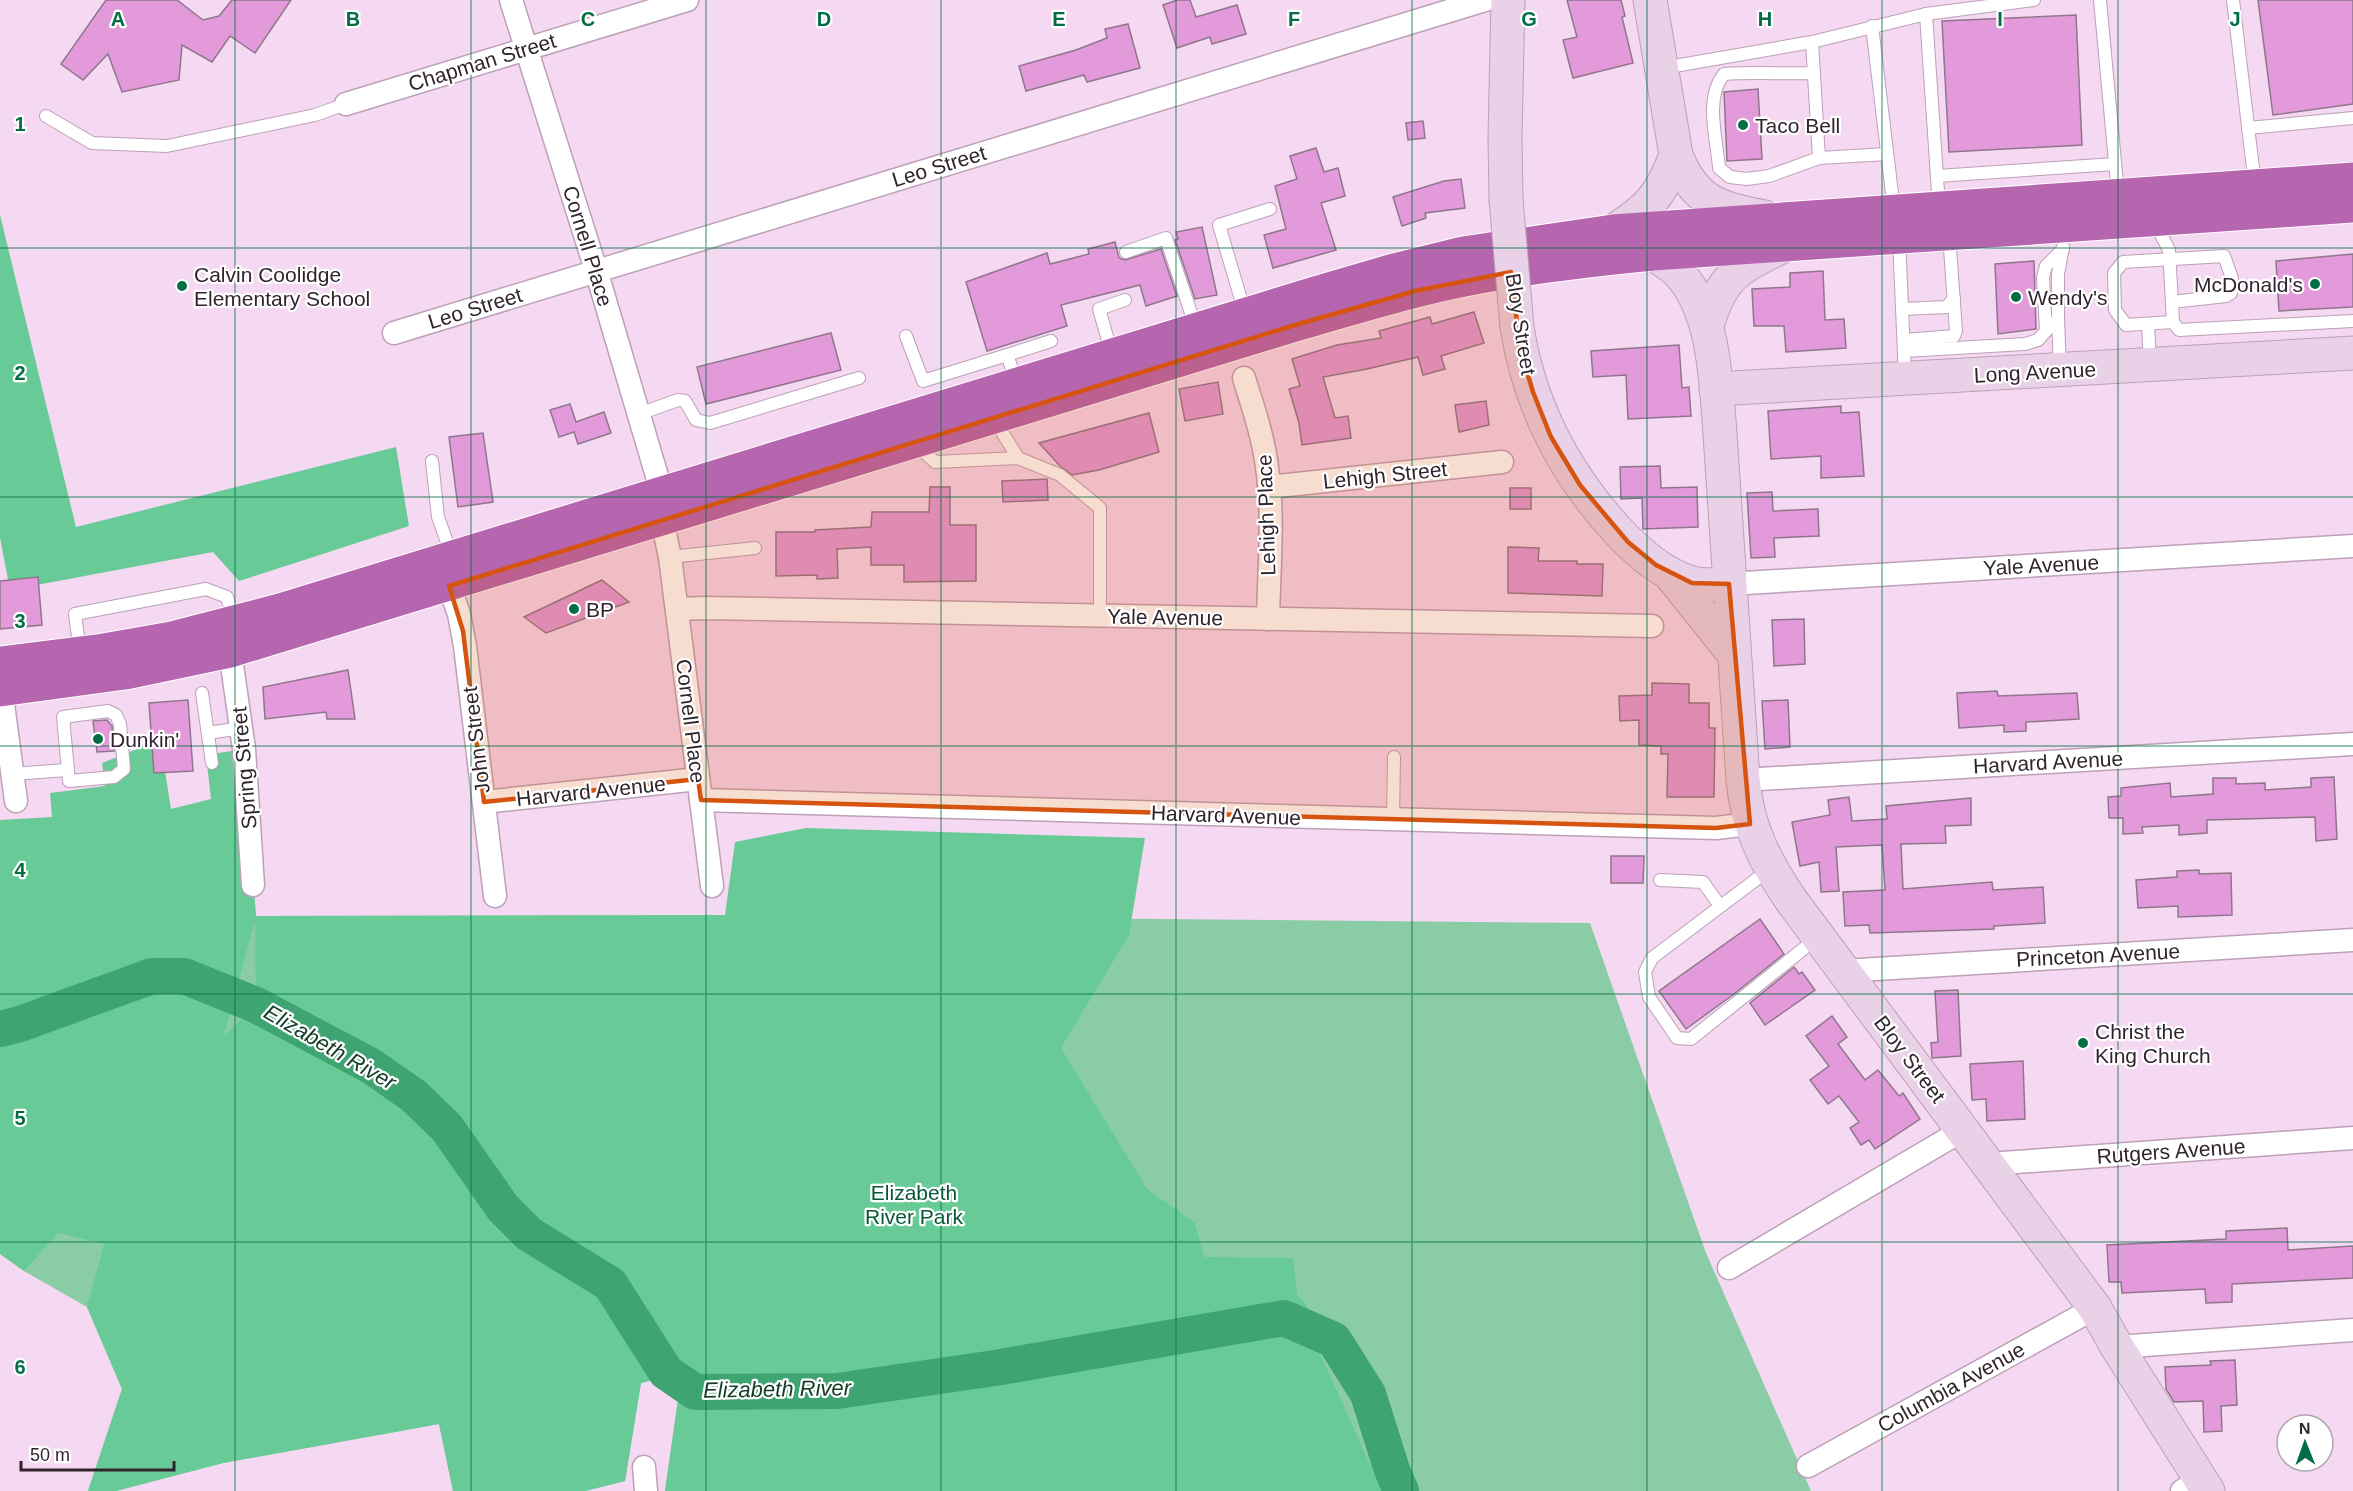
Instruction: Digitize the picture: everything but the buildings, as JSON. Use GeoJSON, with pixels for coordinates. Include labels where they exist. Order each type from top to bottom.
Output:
{"type":"FeatureCollection","features":[{"type":"Feature","properties":{"kind":"highway"},"geometry":{"type":"LineString","coordinates":[[662,506],[928,395],[1012,370],[1113,355],[1436,259],[1542,240],[1613,231],[1784,232],[1897,224],[1941,206],[2116,180],[2255,186],[2353,179]]}},
{"type":"Feature","properties":{"kind":"highway"},"geometry":{"type":"LineString","coordinates":[[1941,206],[2064,237],[2154,219],[2353,206]]}},
{"type":"Feature","properties":{"kind":"highway"},"geometry":{"type":"LineString","coordinates":[[0,681],[125,673],[232,637],[662,506],[915,443],[1415,291],[1521,270],[1653,254],[1784,232]]}},
{"type":"Feature","properties":{"kind":"highway"},"geometry":{"type":"LineString","coordinates":[[0,681],[80,653],[172,638],[232,637]]}},
{"type":"Feature","properties":{"kind":"street","name":"Cornell Place"},"geometry":{"type":"LineString","coordinates":[[511,0],[639,414],[662,506],[712,886]]}},
{"type":"Feature","properties":{"kind":"street","name":"Chapman Street"},"geometry":{"type":"LineString","coordinates":[[346,104],[687,0]]}},
{"type":"Feature","properties":{"kind":"street","name":"Leo Street"},"geometry":{"type":"LineString","coordinates":[[394,333],[1485,0]]}},
{"type":"Feature","properties":{"kind":"street","name":"Bloy Street"},"geometry":{"type":"LineString","coordinates":[[1508,0],[1506,199],[1517,327],[1525,369],[1533,392],[1551,437],[1564,460],[1596,506],[1620,533],[1642,554],[1670,573],[1700,584],[1729,584]]}},
{"type":"Feature","properties":{"kind":"street"},"geometry":{"type":"LineString","coordinates":[[1650,0],[1676,155],[1690,184],[1709,200],[1784,232]]}},
{"type":"Feature","properties":{"kind":"street"},"geometry":{"type":"LineString","coordinates":[[1613,231],[1650,204],[1664,183],[1676,155]]}},
{"type":"Feature","properties":{"kind":"street","name":"Bloy Street"},"geometry":{"type":"LineString","coordinates":[[1707,326],[1717,296],[1728,279],[1784,232]]}},
{"type":"Feature","properties":{"kind":"street","name":"Bloy Street"},"geometry":{"type":"LineString","coordinates":[[1653,254],[1676,270],[1688,285],[1707,326],[1716,389],[1733,653],[1743,780],[1750,824],[1771,868],[1791,900],[2095,1308],[2197,1487]]}},
{"type":"Feature","properties":{"kind":"street","name":"Long Avenue"},"geometry":{"type":"LineString","coordinates":[[1716,389],[1905,357],[2061,370],[2353,353]]}},
{"type":"Feature","properties":{"kind":"street","name":"Lehigh Place"},"geometry":{"type":"LineString","coordinates":[[1244,378],[1260,433],[1269,487],[1268,619]]}},
{"type":"Feature","properties":{"kind":"street","name":"Lehigh Street"},"geometry":{"type":"LineString","coordinates":[[1269,487],[1502,462]]}},
{"type":"Feature","properties":{"kind":"street","name":"Yale Avenue"},"geometry":{"type":"LineString","coordinates":[[1729,584],[2353,546]]}},
{"type":"Feature","properties":{"kind":"street","name":"John Street"},"geometry":{"type":"LineString","coordinates":[[451,571],[464,639],[495,896]]}},
{"type":"Feature","properties":{"kind":"street"},"geometry":{"type":"LineString","coordinates":[[1670,573],[1733,653]]}},
{"type":"Feature","properties":{"kind":"street","name":"Yale Avenue"},"geometry":{"type":"LineString","coordinates":[[677,609],[1652,626]]}},
{"type":"Feature","properties":{"kind":"street","name":"Spring Street"},"geometry":{"type":"LineString","coordinates":[[232,637],[253,885]]}},
{"type":"Feature","properties":{"kind":"street"},"geometry":{"type":"LineString","coordinates":[[0,681],[16,801]]}},
{"type":"Feature","properties":{"kind":"street","name":"Harvard Avenue"},"geometry":{"type":"LineString","coordinates":[[1743,780],[2353,744]]}},
{"type":"Feature","properties":{"kind":"street","name":"Harvard Avenue"},"geometry":{"type":"LineString","coordinates":[[484,802],[699,790],[1393,819],[1716,828],[1750,824]]}},
{"type":"Feature","properties":{"kind":"street","name":"Princeton Avenue"},"geometry":{"type":"LineString","coordinates":[[1843,971],[2353,940]]}},
{"type":"Feature","properties":{"kind":"street"},"geometry":{"type":"LineString","coordinates":[[1729,1268],[1962,1130]]}},
{"type":"Feature","properties":{"kind":"street","name":"Rutgers Avenue"},"geometry":{"type":"LineString","coordinates":[[1988,1164],[2353,1138]]}},
{"type":"Feature","properties":{"kind":"street","name":"Columbia Avenue"},"geometry":{"type":"LineString","coordinates":[[1808,1466],[2095,1308]]}},
{"type":"Feature","properties":{"kind":"street"},"geometry":{"type":"LineString","coordinates":[[2117,1347],[2353,1330]]}},
{"type":"Feature","properties":{"kind":"street"},"geometry":{"type":"LineString","coordinates":[[644,1467],[646,1491]]}},
{"type":"Feature","properties":{"kind":"lane"},"geometry":{"type":"LineString","coordinates":[[1662,68],[1812,42],[1926,14],[2034,0]]}},
{"type":"Feature","properties":{"kind":"lane"},"geometry":{"type":"LineString","coordinates":[[2100,0],[2116,180]]}},
{"type":"Feature","properties":{"kind":"lane"},"geometry":{"type":"LineString","coordinates":[[2233,0],[2255,186]]}},
{"type":"Feature","properties":{"kind":"lane"},"geometry":{"type":"LineString","coordinates":[[1905,357],[1954,336],[1956,330],[1954,298],[1941,206],[1926,14]]}},
{"type":"Feature","properties":{"kind":"lane"},"geometry":{"type":"LineString","coordinates":[[1872,26],[1897,224],[1905,357]]}},
{"type":"Feature","properties":{"kind":"lane"},"geometry":{"type":"LineString","coordinates":[[1812,42],[1819,158]]}},
{"type":"Feature","properties":{"kind":"lane"},"geometry":{"type":"LineString","coordinates":[[1814,73],[1724,74],[1718,82],[1713,102],[1719,168],[1731,177],[1747,179],[1769,176],[1819,158],[1887,154]]}},
{"type":"Feature","properties":{"kind":"lane"},"geometry":{"type":"LineString","coordinates":[[46,117],[92,143],[167,146],[315,115],[346,104]]}},
{"type":"Feature","properties":{"kind":"lane"},"geometry":{"type":"LineString","coordinates":[[2248,128],[2353,118]]}},
{"type":"Feature","properties":{"kind":"lane"},"geometry":{"type":"LineString","coordinates":[[1246,314],[1219,225],[1270,210]]}},
{"type":"Feature","properties":{"kind":"lane"},"geometry":{"type":"LineString","coordinates":[[2154,219],[2169,250],[2173,322],[2179,330],[2353,321]]}},
{"type":"Feature","properties":{"kind":"lane"},"geometry":{"type":"LineString","coordinates":[[2061,370],[2058,274],[2064,237]]}},
{"type":"Feature","properties":{"kind":"lane"},"geometry":{"type":"LineString","coordinates":[[2046,331],[2043,277],[2046,266],[2064,237]]}},
{"type":"Feature","properties":{"kind":"lane"},"geometry":{"type":"LineString","coordinates":[[1126,252],[1166,238],[1196,330]]}},
{"type":"Feature","properties":{"kind":"lane"},"geometry":{"type":"LineString","coordinates":[[2172,302],[2226,296],[2232,289],[2232,278],[2224,256],[2123,262],[2114,273],[2115,310],[2126,325],[2173,322]]}},
{"type":"Feature","properties":{"kind":"lane"},"geometry":{"type":"LineString","coordinates":[[1902,309],[1947,307],[1954,298]]}},
{"type":"Feature","properties":{"kind":"lane"},"geometry":{"type":"LineString","coordinates":[[1113,355],[1099,309],[1125,300]]}},
{"type":"Feature","properties":{"kind":"lane"},"geometry":{"type":"LineString","coordinates":[[1905,357],[2025,344],[2038,340],[2058,319]]}},
{"type":"Feature","properties":{"kind":"lane"},"geometry":{"type":"LineString","coordinates":[[2148,324],[2150,365]]}},
{"type":"Feature","properties":{"kind":"lane"},"geometry":{"type":"LineString","coordinates":[[906,336],[928,395]]}},
{"type":"Feature","properties":{"kind":"lane"},"geometry":{"type":"LineString","coordinates":[[1012,370],[1051,341]]}},
{"type":"Feature","properties":{"kind":"lane"},"geometry":{"type":"LineString","coordinates":[[639,414],[678,400],[685,401],[696,420],[710,423],[859,378]]}},
{"type":"Feature","properties":{"kind":"lane"},"geometry":{"type":"LineString","coordinates":[[994,419],[1018,458]]}},
{"type":"Feature","properties":{"kind":"lane"},"geometry":{"type":"LineString","coordinates":[[915,443],[935,462],[1018,458],[1060,475],[1100,508],[1100,616]]}},
{"type":"Feature","properties":{"kind":"lane"},"geometry":{"type":"LineString","coordinates":[[432,461],[438,516],[451,571]]}},
{"type":"Feature","properties":{"kind":"lane"},"geometry":{"type":"LineString","coordinates":[[670,557],[755,548]]}},
{"type":"Feature","properties":{"kind":"lane"},"geometry":{"type":"LineString","coordinates":[[202,693],[212,763]]}},
{"type":"Feature","properties":{"kind":"lane"},"geometry":{"type":"LineString","coordinates":[[108,711],[116,715],[124,745],[124,769],[114,777],[69,781],[67,770],[63,717],[108,711]]}},
{"type":"Feature","properties":{"kind":"lane"},"geometry":{"type":"LineString","coordinates":[[208,733],[241,728]]}},
{"type":"Feature","properties":{"kind":"lane"},"geometry":{"type":"LineString","coordinates":[[1393,819],[1394,757]]}},
{"type":"Feature","properties":{"kind":"lane"},"geometry":{"type":"LineString","coordinates":[[12,774],[67,770]]}},
{"type":"Feature","properties":{"kind":"lane"},"geometry":{"type":"LineString","coordinates":[[1771,868],[1652,958],[1645,972],[1649,997],[1677,1038],[1691,1039],[1818,937]]}},
{"type":"Feature","properties":{"kind":"lane"},"geometry":{"type":"LineString","coordinates":[[1660,880],[1703,882],[1720,906]]}},
{"type":"Feature","properties":{"kind":"highlighted area"},"geometry":{"type":"Polygon","coordinates":[[[1511,272],[1520,348],[1533,392],[1551,437],[1580,485],[1628,542],[1656,565],[1692,583],[1729,584],[1750,824],[1716,828],[701,800],[698,779],[484,802],[463,631],[449,586],[1295,325],[1415,291],[1511,272]]]}},
{"type":"Feature","properties":{"kind":"green space"},"geometry":{"type":"Polygon","coordinates":[[[0,215],[76,527],[396,447],[409,526],[239,581],[213,552],[10,590],[0,538],[0,215]]]}},
{"type":"Feature","properties":{"kind":"green space","name":"Elizabeth River Park"},"geometry":{"type":"Polygon","coordinates":[[[160,740],[171,809],[211,799],[206,755],[244,749],[256,916],[725,915],[735,842],[806,828],[1145,838],[1129,935],[1061,1048],[1147,1189],[1195,1223],[1204,1257],[1293,1258],[1297,1295],[1306,1304],[1318,1349],[1382,1491],[665,1491],[682,1372],[641,1383],[625,1481],[585,1491],[453,1491],[439,1424],[223,1463],[116,1491],[88,1491],[122,1389],[87,1307],[104,1244],[58,1233],[24,1271],[0,1254],[0,820],[52,817],[50,793],[105,786],[102,763],[160,740]],[[255,919],[224,1036],[256,1005],[255,919]]]}},
{"type":"Feature","properties":{"kind":"green space","name":"Elizabeth River Park"},"geometry":{"type":"Polygon","coordinates":[[[726,915],[1590,923],[1706,1253],[1811,1491],[665,1491],[682,1372],[641,1383],[625,1481],[585,1491],[453,1491],[439,1424],[223,1463],[116,1491],[88,1491],[122,1389],[87,1307],[24,1271],[0,1254],[256,916],[726,915]]]}},
{"type":"Feature","properties":{"kind":"waterway","name":"Elizabeth River"},"geometry":{"type":"LineString","coordinates":[[0,1029],[20,1024],[152,976],[184,976],[256,1005],[371,1066],[414,1096],[447,1128],[503,1208],[529,1234],[610,1284],[666,1372],[695,1392],[837,1391],[995,1368],[1284,1318],[1334,1340],[1368,1394],[1401,1491]]}},
{"type":"Feature","properties":{"kind":"place","name":"Taco Bell"},"geometry":{"type":"Point","coordinates":[1743,125]}},
{"type":"Feature","properties":{"kind":"place","name":"McDonald's"},"geometry":{"type":"Point","coordinates":[2315,284]}},
{"type":"Feature","properties":{"kind":"place","name":"Calvin Coolidge Elementary School"},"geometry":{"type":"Point","coordinates":[182,286]}},
{"type":"Feature","properties":{"kind":"place","name":"Wendy's"},"geometry":{"type":"Point","coordinates":[2016,297]}},
{"type":"Feature","properties":{"kind":"place","name":"BP"},"geometry":{"type":"Point","coordinates":[574,609]}},
{"type":"Feature","properties":{"kind":"place","name":"Dunkin'"},"geometry":{"type":"Point","coordinates":[98,739]}},
{"type":"Feature","properties":{"kind":"place","name":"Christ the King Church"},"geometry":{"type":"Point","coordinates":[2083,1043]}}]}
